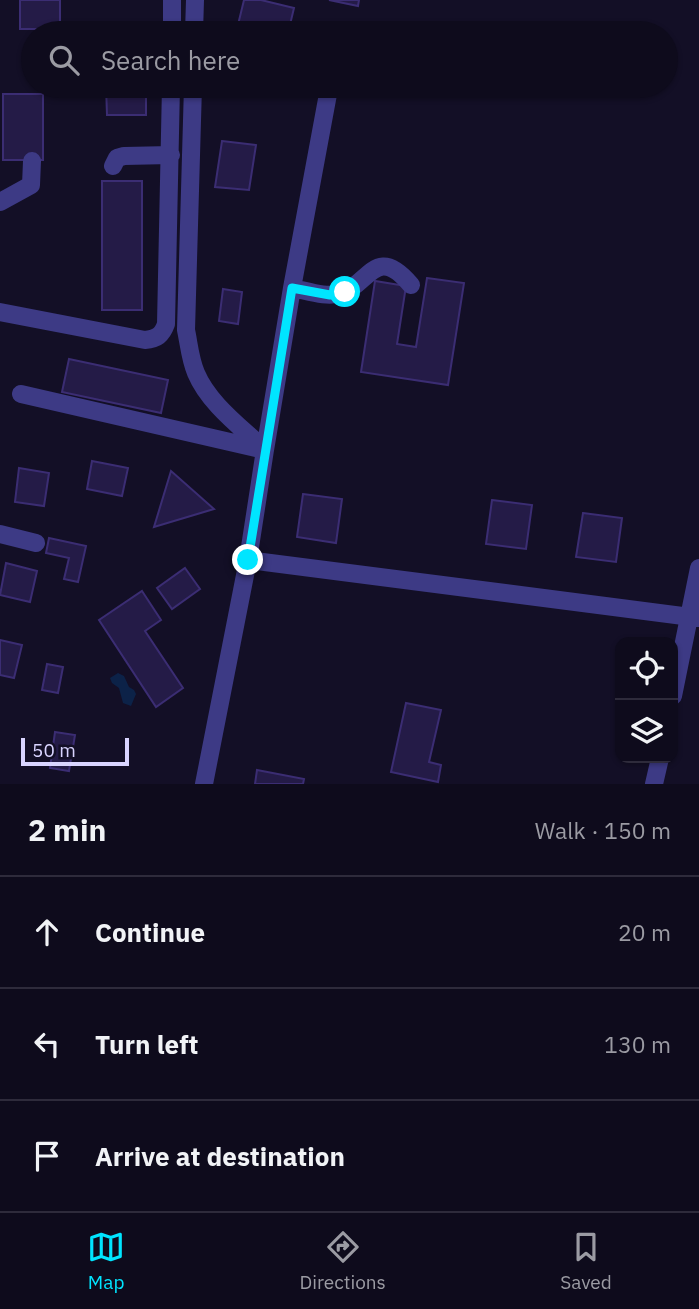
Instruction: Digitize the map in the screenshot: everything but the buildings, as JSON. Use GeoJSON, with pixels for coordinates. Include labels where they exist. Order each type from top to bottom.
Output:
{"type":"FeatureCollection","features":[{"type":"Feature","properties":{"kind":"street"},"geometry":{"type":"LineString","coordinates":[[172,0],[172,21]]}},
{"type":"Feature","properties":{"kind":"street"},"geometry":{"type":"LineString","coordinates":[[194,21],[195,0]]}},
{"type":"Feature","properties":{"kind":"street"},"geometry":{"type":"LineString","coordinates":[[0,312],[145,340],[154,339],[163,333],[166,324],[171,98]]}},
{"type":"Feature","properties":{"kind":"street"},"geometry":{"type":"LineString","coordinates":[[193,98],[187,330],[190,353],[195,372],[208,395],[265,450]]}},
{"type":"Feature","properties":{"kind":"street"},"geometry":{"type":"LineString","coordinates":[[204,784],[248,560],[292,288],[327,98]]}},
{"type":"Feature","properties":{"kind":"street"},"geometry":{"type":"LineString","coordinates":[[113,166],[117,158],[124,156],[171,155]]}},
{"type":"Feature","properties":{"kind":"street"},"geometry":{"type":"LineString","coordinates":[[0,202],[31,185],[32,160]]}},
{"type":"Feature","properties":{"kind":"street"},"geometry":{"type":"LineString","coordinates":[[292,288],[330,295],[345,292],[372,270],[387,267],[400,272],[411,285]]}},
{"type":"Feature","properties":{"kind":"street"},"geometry":{"type":"LineString","coordinates":[[21,394],[265,450]]}},
{"type":"Feature","properties":{"kind":"street"},"geometry":{"type":"LineString","coordinates":[[0,534],[36,543]]}},
{"type":"Feature","properties":{"kind":"street"},"geometry":{"type":"LineString","coordinates":[[248,560],[694,617]]}},
{"type":"Feature","properties":{"kind":"street"},"geometry":{"type":"LineString","coordinates":[[678,677],[694,617],[699,568]]}},
{"type":"Feature","properties":{"kind":"street"},"geometry":{"type":"LineString","coordinates":[[654,784],[659,763]]}},
{"type":"Feature","properties":{"kind":"water"},"geometry":{"type":"Polygon","coordinates":[[[118,673],[124,676],[136,694],[131,706],[123,703],[119,688],[110,678],[118,673]]]}},
{"type":"Feature","properties":{"kind":"route"},"geometry":{"type":"LineString","coordinates":[[248,560],[292,288],[330,295],[345,292]]}}]}
